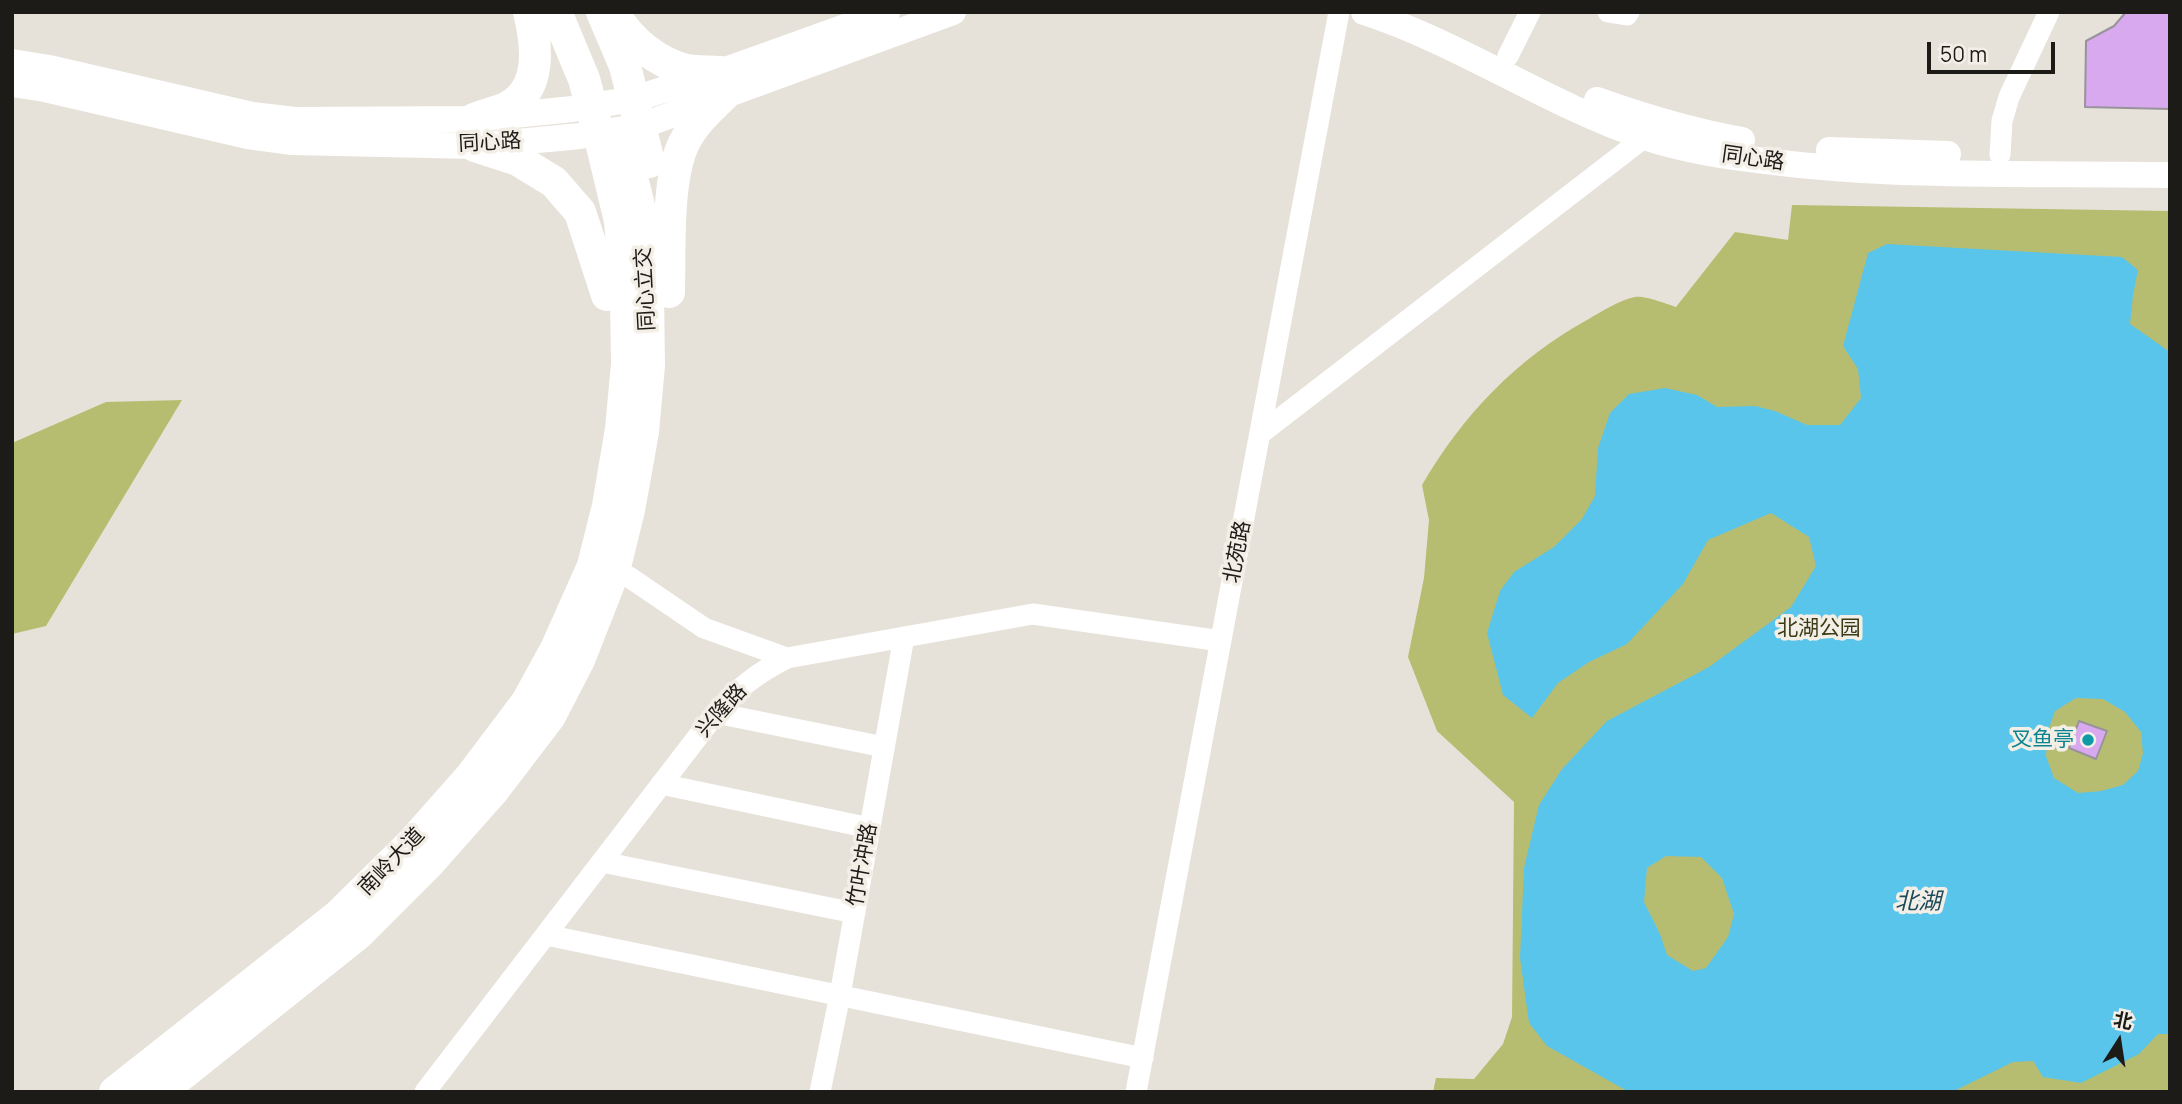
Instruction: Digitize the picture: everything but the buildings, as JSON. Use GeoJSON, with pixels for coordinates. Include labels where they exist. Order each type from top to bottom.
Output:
{"type":"FeatureCollection","features":[{"type":"Feature","properties":{"kind":"highway"},"geometry":{"type":"LineString","coordinates":[[529,12],[536,58],[533,76],[523,93],[474,133],[554,182],[580,212],[607,295]]}},
{"type":"Feature","properties":{"kind":"highway"},"geometry":{"type":"LineString","coordinates":[[536,12],[566,85],[601,224],[607,295],[608,363],[602,426],[589,502],[539,709]]}},
{"type":"Feature","properties":{"kind":"highway","name":"同心立交"},"geometry":{"type":"LineString","coordinates":[[556,12],[584,79],[620,222],[626,294],[627,364],[621,429],[608,506],[612,571]]}},
{"type":"Feature","properties":{"kind":"highway","name":"同心立交"},"geometry":{"type":"LineString","coordinates":[[580,12],[605,72],[625,145],[642,218],[648,293],[649,365],[643,432],[629,510],[612,571]]}},
{"type":"Feature","properties":{"kind":"highway"},"geometry":{"type":"LineString","coordinates":[[603,12],[625,66],[661,215],[668,292],[670,366],[663,434],[649,514],[612,571]]}},
{"type":"Feature","properties":{"kind":"highway"},"geometry":{"type":"LineString","coordinates":[[613,12],[636,42],[657,58],[722,84],[681,150],[673,179],[668,292]]}},
{"type":"Feature","properties":{"kind":"highway","name":"南岭大道"},"geometry":{"type":"LineString","coordinates":[[160,1092],[358,934],[429,863],[492,792],[539,709],[556,649],[612,571]]}},
{"type":"Feature","properties":{"kind":"highway","name":"南岭大道"},"geometry":{"type":"LineString","coordinates":[[115,1092],[339,915],[410,845],[454,795],[539,709]]}},
{"type":"Feature","properties":{"kind":"main road","name":"同心路"},"geometry":{"type":"LineString","coordinates":[[722,84],[887,12]]}},
{"type":"Feature","properties":{"kind":"main road","name":"同心路"},"geometry":{"type":"LineString","coordinates":[[12,84],[45,89],[248,136],[292,142],[474,133],[576,123],[637,113],[953,12]]}},
{"type":"Feature","properties":{"kind":"main road","name":"同心路"},"geometry":{"type":"LineString","coordinates":[[1364,12],[1403,25],[1587,115],[1645,137],[1691,149],[1738,158],[1818,167],[1901,172],[2170,175]]}},
{"type":"Feature","properties":{"kind":"main road","name":"同心路"},"geometry":{"type":"LineString","coordinates":[[1419,12],[1594,99],[1651,120],[1695,131],[1820,149],[2170,157]]}},
{"type":"Feature","properties":{"kind":"main road","name":"同心路"},"geometry":{"type":"LineString","coordinates":[[12,62],[49,68],[251,115],[474,133]]}},
{"type":"Feature","properties":{"kind":"street","name":"北苑路"},"geometry":{"type":"LineString","coordinates":[[1136,1092],[1339,12]]}},
{"type":"Feature","properties":{"kind":"street"},"geometry":{"type":"LineString","coordinates":[[1508,56],[1530,12]]}},
{"type":"Feature","properties":{"kind":"street"},"geometry":{"type":"LineString","coordinates":[[1608,12],[1627,15],[1629,12]]}},
{"type":"Feature","properties":{"kind":"street"},"geometry":{"type":"LineString","coordinates":[[2000,155],[2003,121],[2009,97],[2049,12]]}},
{"type":"Feature","properties":{"kind":"street"},"geometry":{"type":"LineString","coordinates":[[1260,434],[1645,137]]}},
{"type":"Feature","properties":{"kind":"street"},"geometry":{"type":"LineString","coordinates":[[612,571],[704,628],[787,658]]}},
{"type":"Feature","properties":{"kind":"street","name":"兴隆路"},"geometry":{"type":"LineString","coordinates":[[425,1092],[716,713],[747,681],[787,658],[1033,614],[1221,641]]}},
{"type":"Feature","properties":{"kind":"street","name":"竹叶冲路"},"geometry":{"type":"LineString","coordinates":[[820,1092],[904,637]]}},
{"type":"Feature","properties":{"kind":"street"},"geometry":{"type":"LineString","coordinates":[[716,713],[884,747]]}},
{"type":"Feature","properties":{"kind":"street"},"geometry":{"type":"LineString","coordinates":[[661,784],[870,828]]}},
{"type":"Feature","properties":{"kind":"street"},"geometry":{"type":"LineString","coordinates":[[602,862],[855,913]]}},
{"type":"Feature","properties":{"kind":"street"},"geometry":{"type":"LineString","coordinates":[[546,935],[1143,1058]]}},
{"type":"Feature","properties":{"kind":"green space","name":"北湖"},"geometry":{"type":"Polygon","coordinates":[[[1792,205],[2170,211],[2170,1092],[1433,1092],[1436,1078],[1474,1079],[1503,1044],[1512,1017],[1514,802],[1437,731],[1408,657],[1424,578],[1429,520],[1422,485],[1455,435],[1474,412],[1514,371],[1537,352],[1616,303],[1644,297],[1676,307],[1735,232],[1788,240],[1792,205]]]}},
{"type":"Feature","properties":{"kind":"green space"},"geometry":{"type":"Polygon","coordinates":[[[182,400],[46,626],[12,634],[12,443],[106,402],[182,400]]]}},
{"type":"Feature","properties":{"kind":"water","name":"北湖"},"geometry":{"type":"Polygon","coordinates":[[[1887,244],[2122,257],[2138,270],[2130,324],[2170,352],[2170,1034],[2158,1034],[2139,1054],[2081,1083],[2043,1077],[2033,1061],[2013,1062],[1952,1092],[1629,1092],[1547,1046],[1529,1023],[1520,958],[1524,868],[1539,805],[1562,769],[1607,721],[1709,667],[1791,607],[1816,566],[1809,537],[1771,513],[1708,540],[1683,584],[1627,644],[1589,662],[1558,683],[1532,718],[1503,695],[1487,633],[1500,591],[1514,572],[1554,547],[1582,519],[1595,496],[1598,448],[1610,413],[1629,394],[1665,388],[1697,395],[1717,407],[1755,406],[1775,411],[1807,425],[1840,425],[1861,398],[1858,369],[1843,346],[1868,253],[1887,244]],[[2076,698],[2055,711],[2048,731],[2046,756],[2054,778],[2078,793],[2123,785],[2138,771],[2143,753],[2141,732],[2125,712],[2103,699],[2076,698]],[[1666,856],[1647,868],[1644,902],[1667,955],[1693,971],[1706,968],[1728,937],[1734,914],[1722,878],[1701,857],[1666,856]]]}},
{"type":"Feature","properties":{"kind":"place","name":"叉鱼亭"},"geometry":{"type":"Point","coordinates":[2088,740]}},
{"type":"Feature","properties":{"kind":"park label","name":"北湖公园"},"geometry":{"type":"Point","coordinates":[1819,629]}}]}
